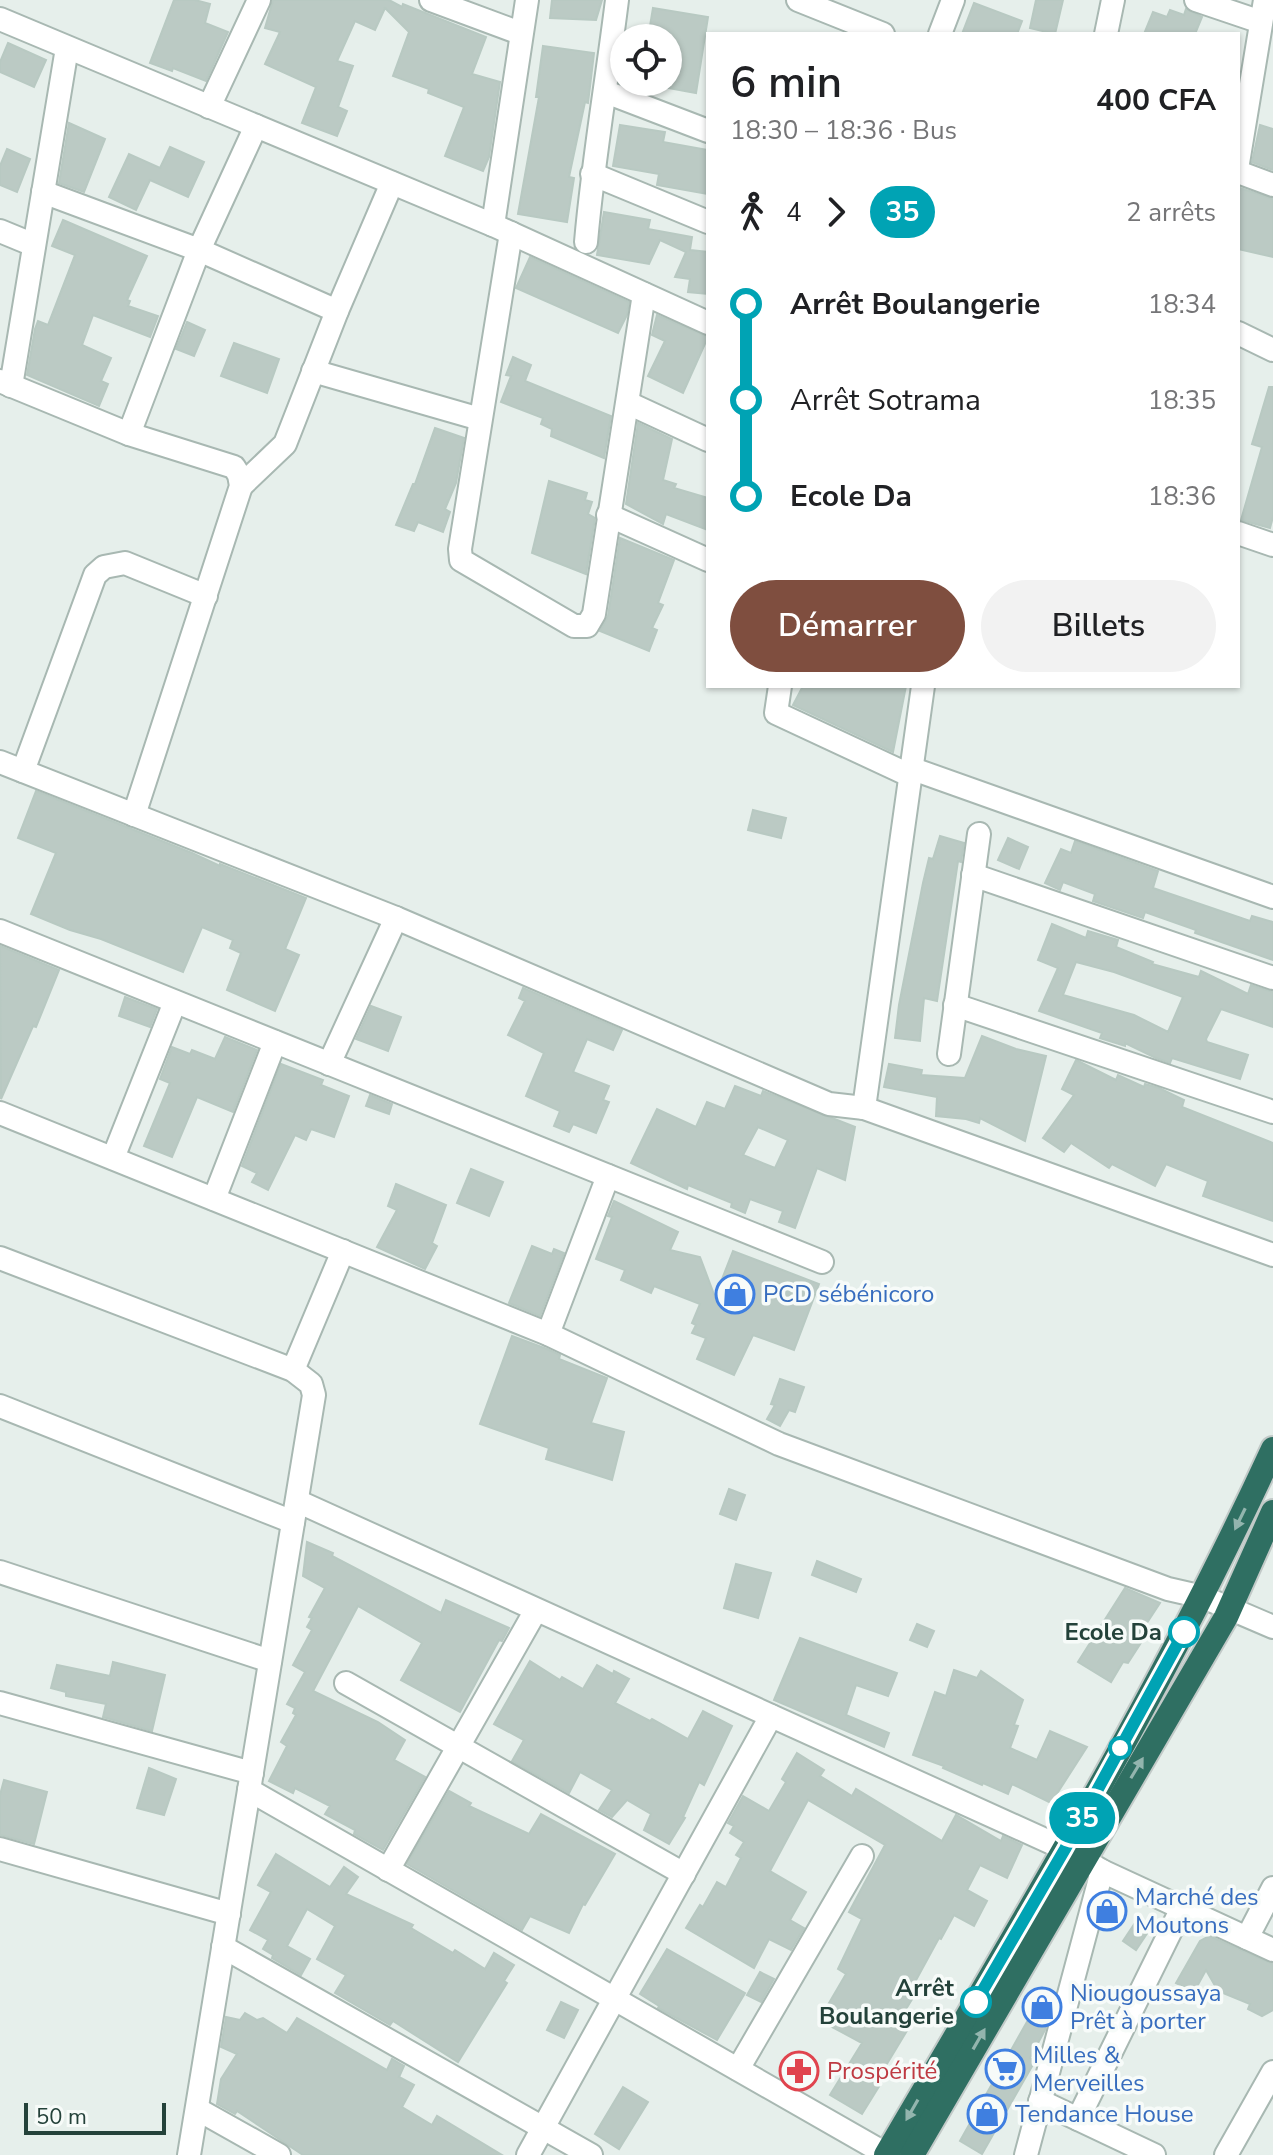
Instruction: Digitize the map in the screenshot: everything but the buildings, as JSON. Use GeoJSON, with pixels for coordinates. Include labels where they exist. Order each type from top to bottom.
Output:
{"type":"FeatureCollection","features":[{"type":"Feature","properties":{"kind":"highway"},"geometry":{"type":"LineString","coordinates":[[886,2155],[1083,1860],[1273,1449]]}},
{"type":"Feature","properties":{"kind":"highway"},"geometry":{"type":"LineString","coordinates":[[912,2155],[1231,1607],[1273,1512]]}},
{"type":"Feature","properties":{"kind":"street"},"geometry":{"type":"LineString","coordinates":[[209,107],[259,0]]}},
{"type":"Feature","properties":{"kind":"street"},"geometry":{"type":"LineString","coordinates":[[431,0],[520,33]]}},
{"type":"Feature","properties":{"kind":"street"},"geometry":{"type":"LineString","coordinates":[[527,0],[520,33],[480,419],[460,549],[461,560],[467,565],[574,626],[587,626],[594,614],[644,294]]}},
{"type":"Feature","properties":{"kind":"street"},"geometry":{"type":"LineString","coordinates":[[586,242],[592,174],[617,0]]}},
{"type":"Feature","properties":{"kind":"street"},"geometry":{"type":"LineString","coordinates":[[798,0],[878,32]]}},
{"type":"Feature","properties":{"kind":"street"},"geometry":{"type":"LineString","coordinates":[[941,32],[953,0]]}},
{"type":"Feature","properties":{"kind":"street"},"geometry":{"type":"LineString","coordinates":[[1106,32],[1113,0]]}},
{"type":"Feature","properties":{"kind":"street"},"geometry":{"type":"LineString","coordinates":[[1196,0],[1263,11],[1240,151]]}},
{"type":"Feature","properties":{"kind":"street"},"geometry":{"type":"LineString","coordinates":[[0,19],[502,229],[706,322]]}},
{"type":"Feature","properties":{"kind":"street"},"geometry":{"type":"LineString","coordinates":[[67,48],[34,245],[5,384],[129,434],[234,467],[241,486],[134,815]]}},
{"type":"Feature","properties":{"kind":"street"},"geometry":{"type":"LineString","coordinates":[[606,92],[706,130]]}},
{"type":"Feature","properties":{"kind":"street"},"geometry":{"type":"LineString","coordinates":[[129,434],[199,250],[256,126]]}},
{"type":"Feature","properties":{"kind":"street"},"geometry":{"type":"LineString","coordinates":[[1240,173],[1273,185]]}},
{"type":"Feature","properties":{"kind":"street"},"geometry":{"type":"LineString","coordinates":[[592,174],[706,221]]}},
{"type":"Feature","properties":{"kind":"street"},"geometry":{"type":"LineString","coordinates":[[241,486],[285,444],[392,183]]}},
{"type":"Feature","properties":{"kind":"street"},"geometry":{"type":"LineString","coordinates":[[43,192],[199,250],[337,311]]}},
{"type":"Feature","properties":{"kind":"street"},"geometry":{"type":"LineString","coordinates":[[0,231],[34,245]]}},
{"type":"Feature","properties":{"kind":"street"},"geometry":{"type":"LineString","coordinates":[[1240,334],[1273,350]]}},
{"type":"Feature","properties":{"kind":"street"},"geometry":{"type":"LineString","coordinates":[[313,371],[480,419]]}},
{"type":"Feature","properties":{"kind":"street"},"geometry":{"type":"LineString","coordinates":[[628,403],[706,439]]}},
{"type":"Feature","properties":{"kind":"street"},"geometry":{"type":"LineString","coordinates":[[608,515],[706,559]]}},
{"type":"Feature","properties":{"kind":"street"},"geometry":{"type":"LineString","coordinates":[[1240,534],[1273,545]]}},
{"type":"Feature","properties":{"kind":"street"},"geometry":{"type":"LineString","coordinates":[[23,771],[95,575],[104,567],[125,563],[206,596]]}},
{"type":"Feature","properties":{"kind":"street"},"geometry":{"type":"LineString","coordinates":[[780,688],[776,713],[909,772],[1273,897]]}},
{"type":"Feature","properties":{"kind":"street"},"geometry":{"type":"LineString","coordinates":[[864,1108],[923,688]]}},
{"type":"Feature","properties":{"kind":"street"},"geometry":{"type":"LineString","coordinates":[[0,762],[396,918],[829,1104],[864,1108],[1273,1255]]}},
{"type":"Feature","properties":{"kind":"street"},"geometry":{"type":"LineString","coordinates":[[949,1054],[979,834]]}},
{"type":"Feature","properties":{"kind":"street"},"geometry":{"type":"LineString","coordinates":[[973,875],[1273,978]]}},
{"type":"Feature","properties":{"kind":"street"},"geometry":{"type":"LineString","coordinates":[[329,1064],[396,918]]}},
{"type":"Feature","properties":{"kind":"street"},"geometry":{"type":"LineString","coordinates":[[0,931],[822,1262]]}},
{"type":"Feature","properties":{"kind":"street"},"geometry":{"type":"LineString","coordinates":[[113,1158],[175,1002]]}},
{"type":"Feature","properties":{"kind":"street"},"geometry":{"type":"LineString","coordinates":[[955,1005],[1273,1112]]}},
{"type":"Feature","properties":{"kind":"street"},"geometry":{"type":"LineString","coordinates":[[214,1199],[275,1042]]}},
{"type":"Feature","properties":{"kind":"street"},"geometry":{"type":"LineString","coordinates":[[0,1113],[548,1334],[779,1444],[1168,1589],[1231,1607],[1273,1627]]}},
{"type":"Feature","properties":{"kind":"street"},"geometry":{"type":"LineString","coordinates":[[548,1334],[608,1176]]}},
{"type":"Feature","properties":{"kind":"street"},"geometry":{"type":"LineString","coordinates":[[293,1370],[343,1251]]}},
{"type":"Feature","properties":{"kind":"street"},"geometry":{"type":"LineString","coordinates":[[0,1258],[293,1370],[311,1384],[314,1395],[189,2155]]}},
{"type":"Feature","properties":{"kind":"street"},"geometry":{"type":"LineString","coordinates":[[0,1406],[295,1511],[536,1610],[1273,1950]]}},
{"type":"Feature","properties":{"kind":"street"},"geometry":{"type":"LineString","coordinates":[[0,1572],[270,1661]]}},
{"type":"Feature","properties":{"kind":"street"},"geometry":{"type":"LineString","coordinates":[[388,1870],[536,1610]]}},
{"type":"Feature","properties":{"kind":"street"},"geometry":{"type":"LineString","coordinates":[[346,1683],[684,1874]]}},
{"type":"Feature","properties":{"kind":"street"},"geometry":{"type":"LineString","coordinates":[[0,1703],[250,1781],[388,1870],[886,2155]]}},
{"type":"Feature","properties":{"kind":"street"},"geometry":{"type":"LineString","coordinates":[[528,2155],[771,1716]]}},
{"type":"Feature","properties":{"kind":"street"},"geometry":{"type":"LineString","coordinates":[[0,1849],[229,1914]]}},
{"type":"Feature","properties":{"kind":"street"},"geometry":{"type":"LineString","coordinates":[[738,2069],[862,1856]]}},
{"type":"Feature","properties":{"kind":"street"},"geometry":{"type":"LineString","coordinates":[[1026,2155],[1040,2101],[1083,1860]]}},
{"type":"Feature","properties":{"kind":"street"},"geometry":{"type":"LineString","coordinates":[[1247,1938],[1273,1888]]}},
{"type":"Feature","properties":{"kind":"street"},"geometry":{"type":"LineString","coordinates":[[1078,2119],[1182,1908]]}},
{"type":"Feature","properties":{"kind":"street"},"geometry":{"type":"LineString","coordinates":[[223,1947],[591,2155]]}},
{"type":"Feature","properties":{"kind":"street"},"geometry":{"type":"LineString","coordinates":[[1226,2155],[1273,2072]]}},
{"type":"Feature","properties":{"kind":"street"},"geometry":{"type":"LineString","coordinates":[[1040,2101],[1154,2155]]}},
{"type":"Feature","properties":{"kind":"street"},"geometry":{"type":"LineString","coordinates":[[197,2109],[279,2155]]}},
{"type":"Feature","properties":{"kind":"bus line","name":"35"},"geometry":{"type":"LineString","coordinates":[[976,2002],[1065,1849],[1184,1632]]}},
{"type":"Feature","properties":{"kind":"place","name":"PCD sébénicoro"},"geometry":{"type":"Point","coordinates":[735,1294]}},
{"type":"Feature","properties":{"kind":"place","name":"Ecole Da"},"geometry":{"type":"Point","coordinates":[1184,1632]}},
{"type":"Feature","properties":{"kind":"place","name":"Marché des Moutons"},"geometry":{"type":"Point","coordinates":[1107,1911]}},
{"type":"Feature","properties":{"kind":"place","name":"Arrêt Boulangerie"},"geometry":{"type":"Point","coordinates":[976,2002]}},
{"type":"Feature","properties":{"kind":"place","name":"Niougoussaya Prêt à porter"},"geometry":{"type":"Point","coordinates":[1042,2007]}},
{"type":"Feature","properties":{"kind":"place","name":"Milles & Merveilles"},"geometry":{"type":"Point","coordinates":[1005,2069]}},
{"type":"Feature","properties":{"kind":"place","name":"Prospérité"},"geometry":{"type":"Point","coordinates":[799,2071]}},
{"type":"Feature","properties":{"kind":"place","name":"Tendance House"},"geometry":{"type":"Point","coordinates":[987,2114]}}]}
